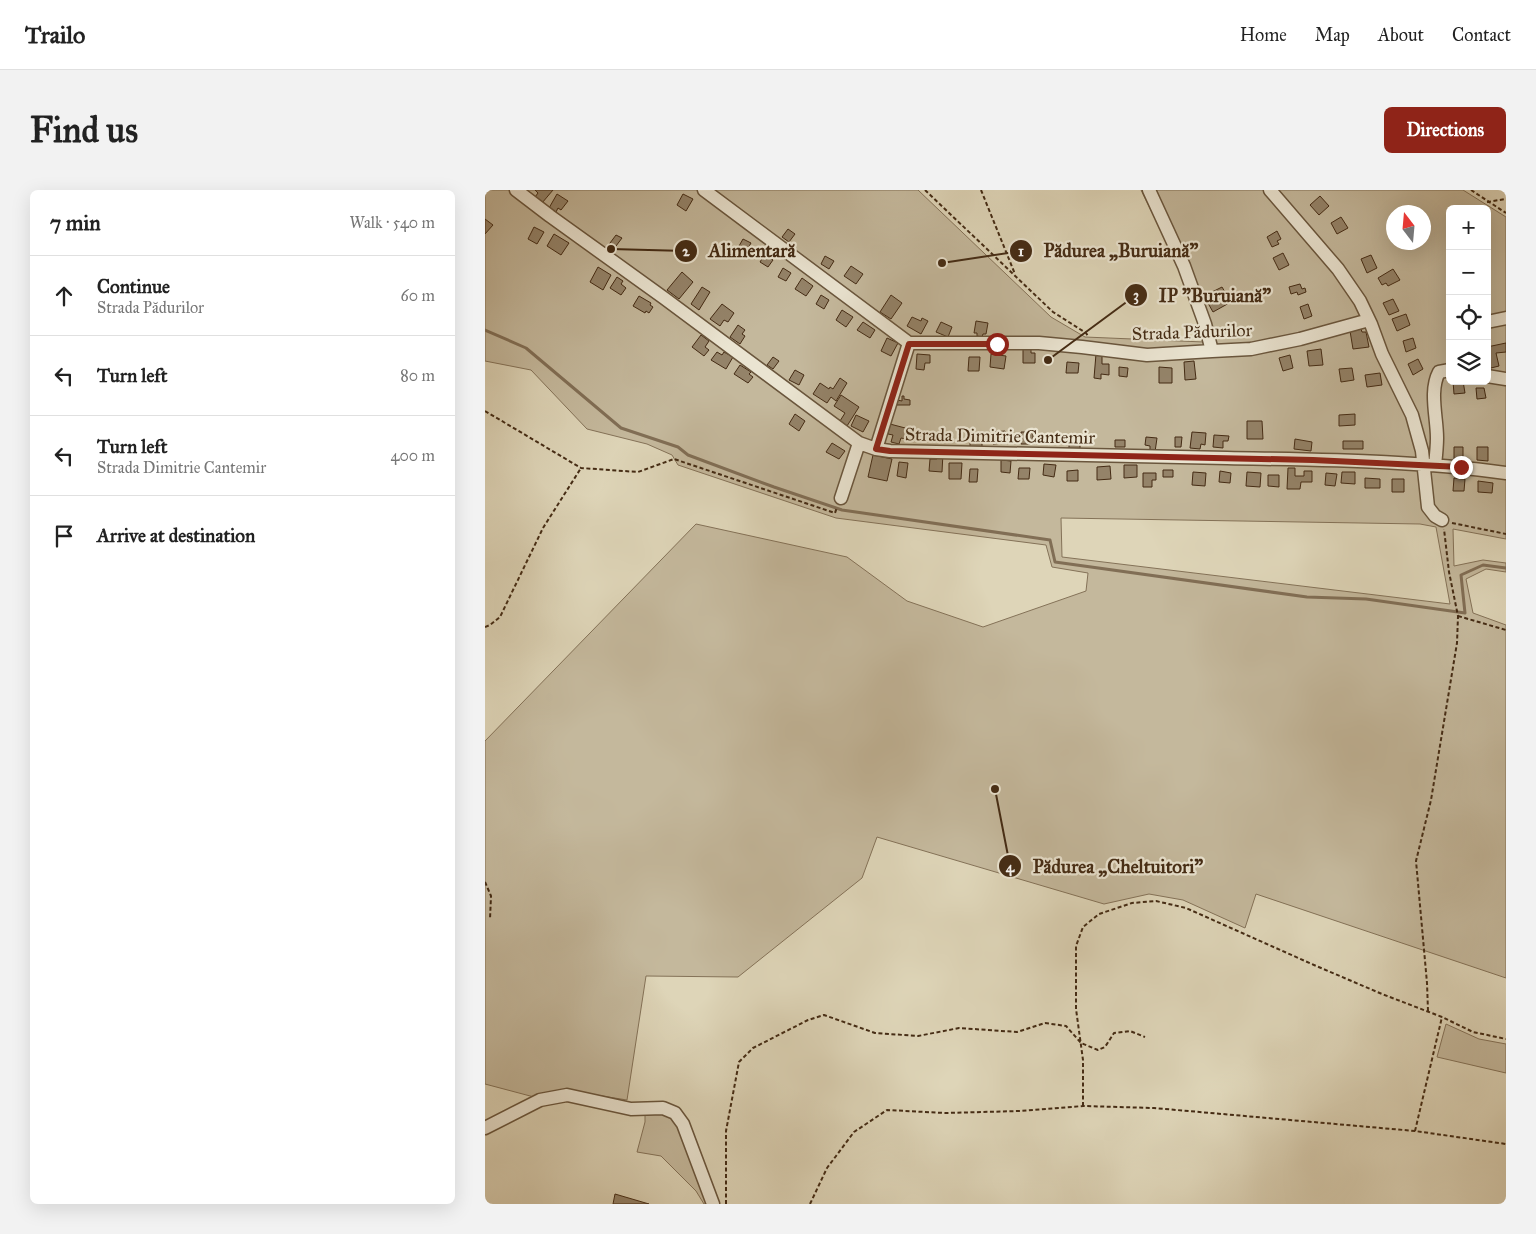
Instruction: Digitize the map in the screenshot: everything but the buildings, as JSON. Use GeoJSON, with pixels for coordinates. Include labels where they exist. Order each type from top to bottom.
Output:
{"type":"FeatureCollection","features":[{"type":"Feature","properties":{"kind":"street","name":"Strada Dimitrie Cantemir"},"geometry":{"type":"LineString","coordinates":[[517,190],[859,443],[876,449],[890,451],[1303,459],[1461,467],[1506,474]]}},
{"type":"Feature","properties":{"kind":"street"},"geometry":{"type":"LineString","coordinates":[[704,190],[909,344],[876,449]]}},
{"type":"Feature","properties":{"kind":"street"},"geometry":{"type":"LineString","coordinates":[[1149,190],[1184,266],[1205,324],[1212,351]]}},
{"type":"Feature","properties":{"kind":"street"},"geometry":{"type":"LineString","coordinates":[[1270,190],[1338,269],[1360,301],[1382,354],[1412,415],[1430,465]]}},
{"type":"Feature","properties":{"kind":"street"},"geometry":{"type":"LineString","coordinates":[[1491,321],[1506,318]]}},
{"type":"Feature","properties":{"kind":"street","name":"Strada Pădurilor"},"geometry":{"type":"LineString","coordinates":[[909,344],[1039,343],[1147,355],[1261,347],[1300,339],[1369,320]]}},
{"type":"Feature","properties":{"kind":"street"},"geometry":{"type":"LineString","coordinates":[[1442,520],[1435,516],[1428,508],[1430,465],[1437,438],[1435,380],[1439,372],[1446,371]]}},
{"type":"Feature","properties":{"kind":"street"},"geometry":{"type":"LineString","coordinates":[[1491,377],[1506,379]]}},
{"type":"Feature","properties":{"kind":"street"},"geometry":{"type":"LineString","coordinates":[[841,498],[859,443]]}},
{"type":"Feature","properties":{"kind":"street"},"geometry":{"type":"LineString","coordinates":[[485,1128],[540,1100],[567,1095],[631,1109],[663,1108],[675,1113],[683,1124],[713,1204]]}},
{"type":"Feature","properties":{"kind":"path"},"geometry":{"type":"LineString","coordinates":[[925,190],[1053,312],[1086,333],[1091,340],[1090,348]]}},
{"type":"Feature","properties":{"kind":"path"},"geometry":{"type":"LineString","coordinates":[[981,190],[1016,276]]}},
{"type":"Feature","properties":{"kind":"path"},"geometry":{"type":"LineString","coordinates":[[1471,190],[1506,213]]}},
{"type":"Feature","properties":{"kind":"path"},"geometry":{"type":"LineString","coordinates":[[1487,202],[1506,199]]}},
{"type":"Feature","properties":{"kind":"path"},"geometry":{"type":"LineString","coordinates":[[485,412],[581,468],[639,472],[674,459],[835,513]]}},
{"type":"Feature","properties":{"kind":"path"},"geometry":{"type":"LineString","coordinates":[[485,627],[500,617],[543,528],[581,468]]}},
{"type":"Feature","properties":{"kind":"path"},"geometry":{"type":"LineString","coordinates":[[1428,1011],[1416,861],[1431,800],[1457,643],[1458,616],[1449,572],[1442,520],[1506,534]]}},
{"type":"Feature","properties":{"kind":"path"},"geometry":{"type":"LineString","coordinates":[[1458,616],[1506,630]]}},
{"type":"Feature","properties":{"kind":"path"},"geometry":{"type":"LineString","coordinates":[[485,882],[491,896],[490,918]]}},
{"type":"Feature","properties":{"kind":"path"},"geometry":{"type":"LineString","coordinates":[[1083,1106],[1083,1060],[1075,1010],[1076,946],[1083,927],[1099,914],[1132,902],[1156,901],[1186,908],[1314,966],[1428,1011],[1473,1032],[1506,1039]]}},
{"type":"Feature","properties":{"kind":"path"},"geometry":{"type":"LineString","coordinates":[[726,1204],[726,1131],[739,1062],[753,1048],[807,1020],[824,1015],[875,1033],[918,1036],[959,1028],[1017,1032],[1045,1023],[1066,1026],[1081,1043],[1098,1050],[1105,1047],[1115,1033],[1130,1032],[1145,1037]]}},
{"type":"Feature","properties":{"kind":"path"},"geometry":{"type":"LineString","coordinates":[[1415,1131],[1442,1017]]}},
{"type":"Feature","properties":{"kind":"path"},"geometry":{"type":"LineString","coordinates":[[811,1204],[827,1168],[854,1132],[887,1110],[945,1113],[1020,1111],[1083,1106],[1154,1108],[1415,1131],[1506,1144]]}},
{"type":"Feature","properties":{"kind":"shaded area"},"geometry":{"type":"Polygon","coordinates":[[[485,190],[918,190],[1051,317],[1085,337],[1204,342],[1188,284],[1141,190],[1463,190],[1487,205],[1446,205],[1446,385],[1491,385],[1491,208],[1506,217],[1506,539],[1453,529],[1454,566],[1483,560],[1506,563],[1506,572],[1486,569],[1466,579],[1473,613],[1506,625],[1506,978],[1256,894],[1245,928],[1183,900],[1149,894],[1104,904],[877,837],[862,878],[738,977],[646,976],[627,1100],[565,1090],[534,1097],[485,1084],[485,741],[696,524],[847,557],[907,601],[983,627],[1086,591],[1088,573],[1052,567],[1046,545],[836,518],[678,465],[672,455],[647,444],[587,429],[531,370],[485,361],[485,190]],[[1061,518],[1062,557],[1450,604],[1436,527],[1420,524],[1061,518]]]}},
{"type":"Feature","properties":{"kind":"shaded area"},"geometry":{"type":"Polygon","coordinates":[[[1446,1024],[1479,1039],[1506,1044],[1506,1073],[1437,1057],[1446,1024]]]}},
{"type":"Feature","properties":{"kind":"shaded area"},"geometry":{"type":"Polygon","coordinates":[[[660,1112],[674,1119],[709,1204],[704,1204],[696,1191],[661,1156],[637,1152],[645,1122],[645,1113],[660,1112]]]}},
{"type":"Feature","properties":{"kind":"waterway"},"geometry":{"type":"LineString","coordinates":[[485,330],[526,348],[621,428],[678,447],[688,455],[774,487],[842,510],[1050,540],[1055,562],[1307,597],[1366,599],[1465,613],[1461,575],[1483,565],[1506,568]]}},
{"type":"Feature","properties":{"kind":"place","name":"Alimentară"},"geometry":{"type":"Point","coordinates":[611,249]}},
{"type":"Feature","properties":{"kind":"place","name":"Pădurea „Buruiană”"},"geometry":{"type":"Point","coordinates":[942,263]}},
{"type":"Feature","properties":{"kind":"place","name":"IP \"Buruiană\""},"geometry":{"type":"Point","coordinates":[1048,360]}},
{"type":"Feature","properties":{"kind":"place","name":"Pădurea „Cheltuitori”"},"geometry":{"type":"Point","coordinates":[995,789]}},
{"type":"Feature","properties":{"kind":"route"},"geometry":{"type":"LineString","coordinates":[[997,344],[909,344],[876,449],[890,451],[1313,460],[1461,467]]}}]}
